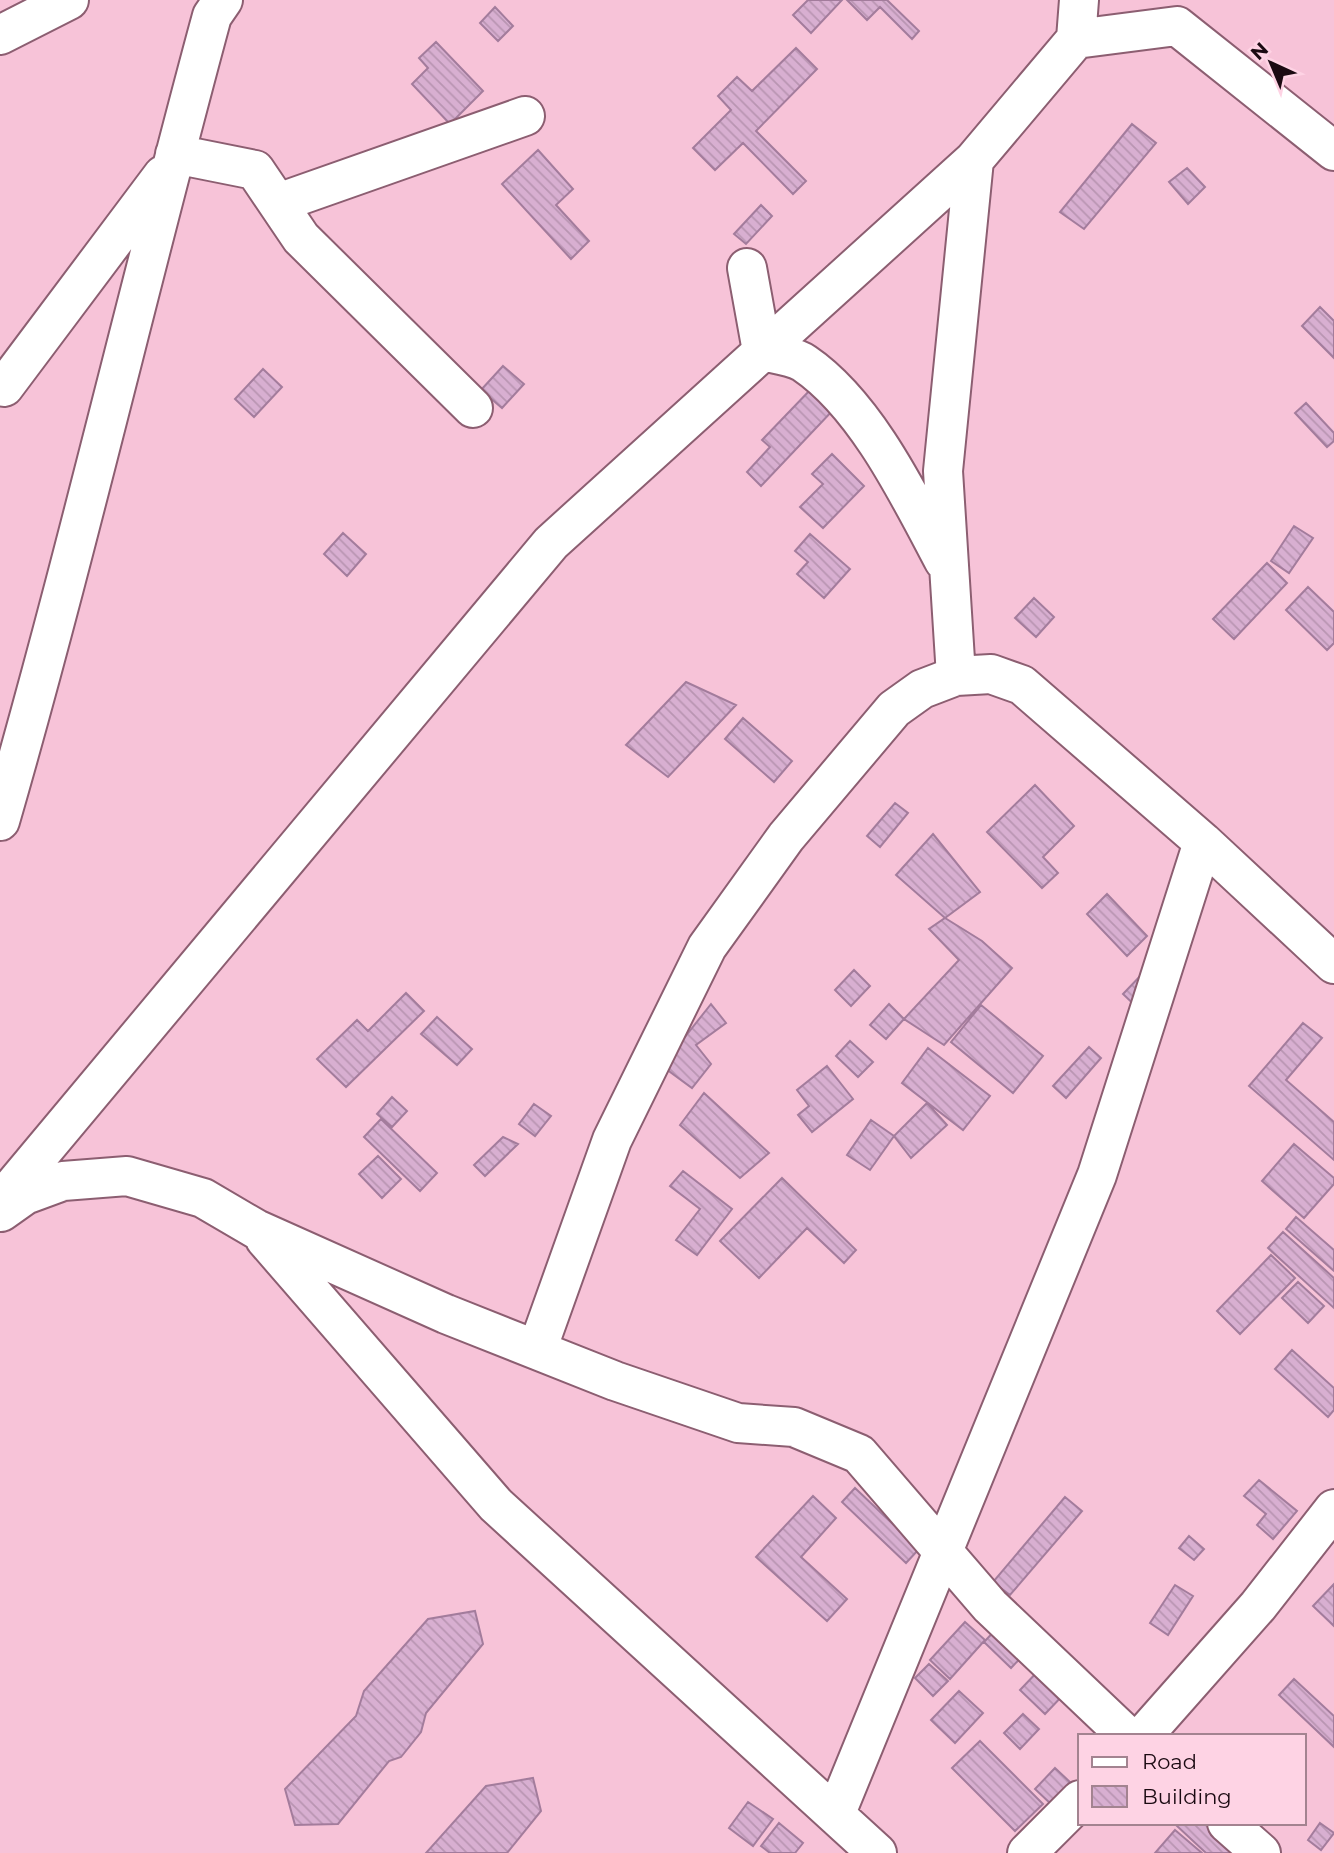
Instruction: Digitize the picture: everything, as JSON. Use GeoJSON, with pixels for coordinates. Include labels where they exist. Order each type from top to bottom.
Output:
{"type":"FeatureCollection","features":[{"type":"Feature","properties":{"kind":"street"},"geometry":{"type":"LineString","coordinates":[[0,35],[69,0]]}},
{"type":"Feature","properties":{"kind":"street"},"geometry":{"type":"LineString","coordinates":[[0,821],[97,459],[173,158],[212,16],[223,0]]}},
{"type":"Feature","properties":{"kind":"street"},"geometry":{"type":"LineString","coordinates":[[0,1202],[551,543],[974,160],[1076,39],[1079,0]]}},
{"type":"Feature","properties":{"kind":"street"},"geometry":{"type":"LineString","coordinates":[[1076,39],[1177,26],[1334,151]]}},
{"type":"Feature","properties":{"kind":"street"},"geometry":{"type":"LineString","coordinates":[[278,203],[525,116]]}},
{"type":"Feature","properties":{"kind":"street"},"geometry":{"type":"LineString","coordinates":[[173,158],[255,170],[301,238],[472,408]]}},
{"type":"Feature","properties":{"kind":"street"},"geometry":{"type":"LineString","coordinates":[[4,387],[173,158]]}},
{"type":"Feature","properties":{"kind":"street"},"geometry":{"type":"LineString","coordinates":[[956,676],[943,471],[974,160]]}},
{"type":"Feature","properties":{"kind":"street"},"geometry":{"type":"LineString","coordinates":[[747,268],[762,351]]}},
{"type":"Feature","properties":{"kind":"street"},"geometry":{"type":"LineString","coordinates":[[762,351],[803,362],[858,413],[914,504],[950,573]]}},
{"type":"Feature","properties":{"kind":"street"},"geometry":{"type":"LineString","coordinates":[[537,1350],[612,1140],[707,947],[786,837],[894,709],[922,689],[956,676],[991,674],[1022,685],[1203,842],[1334,964]]}},
{"type":"Feature","properties":{"kind":"street"},"geometry":{"type":"LineString","coordinates":[[836,1813],[1097,1175],[1203,842]]}},
{"type":"Feature","properties":{"kind":"street"},"geometry":{"type":"LineString","coordinates":[[0,1213],[25,1195],[63,1181],[127,1176],[203,1198],[256,1229],[446,1314],[537,1350],[738,1423],[794,1427],[859,1454],[944,1549],[990,1606],[1125,1734]]}},
{"type":"Feature","properties":{"kind":"street"},"geometry":{"type":"LineString","coordinates":[[256,1229],[496,1505],[877,1853]]}},
{"type":"Feature","properties":{"kind":"street"},"geometry":{"type":"LineString","coordinates":[[1145,1734],[1258,1606],[1334,1508]]}},
{"type":"Feature","properties":{"kind":"street"},"geometry":{"type":"LineString","coordinates":[[1027,1853],[1078,1802]]}},
{"type":"Feature","properties":{"kind":"street"},"geometry":{"type":"LineString","coordinates":[[1229,1825],[1261,1853]]}},
{"type":"Feature","properties":{"kind":"building"},"geometry":{"type":"Polygon","coordinates":[[[808,0],[842,0],[811,33],[793,15],[808,0]]]}},
{"type":"Feature","properties":{"kind":"building"},"geometry":{"type":"Polygon","coordinates":[[[847,0],[887,0],[919,31],[912,39],[880,7],[867,20],[847,0]]]}},
{"type":"Feature","properties":{"kind":"building"},"geometry":{"type":"Polygon","coordinates":[[[495,7],[513,26],[498,41],[480,23],[495,7]]]}},
{"type":"Feature","properties":{"kind":"building"},"geometry":{"type":"Polygon","coordinates":[[[436,42],[483,91],[450,124],[412,84],[428,68],[419,58],[436,42]]]}},
{"type":"Feature","properties":{"kind":"building"},"geometry":{"type":"Polygon","coordinates":[[[796,48],[817,69],[756,131],[806,181],[793,194],[743,143],[715,170],[693,148],[731,110],[718,96],[737,77],[752,91],[796,48]]]}},
{"type":"Feature","properties":{"kind":"building"},"geometry":{"type":"Polygon","coordinates":[[[1132,124],[1156,143],[1084,229],[1060,212],[1132,124]]]}},
{"type":"Feature","properties":{"kind":"building"},"geometry":{"type":"Polygon","coordinates":[[[538,150],[573,189],[556,205],[589,241],[571,259],[502,184],[538,150]]]}},
{"type":"Feature","properties":{"kind":"building"},"geometry":{"type":"Polygon","coordinates":[[[1187,168],[1205,187],[1188,204],[1169,182],[1187,168]]]}},
{"type":"Feature","properties":{"kind":"building"},"geometry":{"type":"Polygon","coordinates":[[[761,205],[772,216],[746,244],[734,234],[761,205]]]}},
{"type":"Feature","properties":{"kind":"building"},"geometry":{"type":"Polygon","coordinates":[[[1320,307],[1334,321],[1334,358],[1302,326],[1320,307]]]}},
{"type":"Feature","properties":{"kind":"building"},"geometry":{"type":"Polygon","coordinates":[[[503,366],[524,384],[502,408],[481,390],[503,366]]]}},
{"type":"Feature","properties":{"kind":"building"},"geometry":{"type":"Polygon","coordinates":[[[263,369],[282,387],[254,417],[235,399],[263,369]]]}},
{"type":"Feature","properties":{"kind":"building"},"geometry":{"type":"Polygon","coordinates":[[[813,387],[835,408],[761,486],[747,472],[770,447],[762,440],[813,387]]]}},
{"type":"Feature","properties":{"kind":"building"},"geometry":{"type":"Polygon","coordinates":[[[1306,403],[1334,433],[1334,441],[1327,447],[1295,413],[1306,403]]]}},
{"type":"Feature","properties":{"kind":"building"},"geometry":{"type":"Polygon","coordinates":[[[832,454],[864,486],[823,528],[800,507],[823,484],[812,474],[832,454]]]}},
{"type":"Feature","properties":{"kind":"building"},"geometry":{"type":"Polygon","coordinates":[[[1294,526],[1313,538],[1289,573],[1271,561],[1294,526]]]}},
{"type":"Feature","properties":{"kind":"building"},"geometry":{"type":"Polygon","coordinates":[[[343,533],[366,554],[347,576],[324,554],[343,533]]]}},
{"type":"Feature","properties":{"kind":"building"},"geometry":{"type":"Polygon","coordinates":[[[810,534],[850,569],[824,598],[797,574],[808,562],[795,551],[810,534]]]}},
{"type":"Feature","properties":{"kind":"building"},"geometry":{"type":"Polygon","coordinates":[[[1267,563],[1287,583],[1234,639],[1213,619],[1267,563]]]}},
{"type":"Feature","properties":{"kind":"building"},"geometry":{"type":"Polygon","coordinates":[[[1308,587],[1334,612],[1334,643],[1327,650],[1286,610],[1308,587]]]}},
{"type":"Feature","properties":{"kind":"building"},"geometry":{"type":"Polygon","coordinates":[[[1034,598],[1054,617],[1036,637],[1015,618],[1034,598]]]}},
{"type":"Feature","properties":{"kind":"building"},"geometry":{"type":"Polygon","coordinates":[[[686,682],[736,705],[668,777],[626,745],[686,682]]]}},
{"type":"Feature","properties":{"kind":"building"},"geometry":{"type":"Polygon","coordinates":[[[743,718],[792,761],[774,782],[725,739],[743,718]]]}},
{"type":"Feature","properties":{"kind":"building"},"geometry":{"type":"Polygon","coordinates":[[[1035,785],[1074,826],[1043,857],[1058,873],[1042,888],[987,832],[1035,785]]]}},
{"type":"Feature","properties":{"kind":"building"},"geometry":{"type":"Polygon","coordinates":[[[895,803],[908,813],[880,847],[867,836],[895,803]]]}},
{"type":"Feature","properties":{"kind":"building"},"geometry":{"type":"Polygon","coordinates":[[[933,834],[980,892],[945,918],[896,875],[933,834]]]}},
{"type":"Feature","properties":{"kind":"building"},"geometry":{"type":"Polygon","coordinates":[[[1107,894],[1147,936],[1127,956],[1087,914],[1107,894]]]}},
{"type":"Feature","properties":{"kind":"building"},"geometry":{"type":"Polygon","coordinates":[[[945,918],[982,941],[1012,968],[944,1045],[904,1019],[959,960],[929,929],[945,918]]]}},
{"type":"Feature","properties":{"kind":"building"},"geometry":{"type":"Polygon","coordinates":[[[854,970],[870,986],[851,1006],[835,990],[854,970]]]}},
{"type":"Feature","properties":{"kind":"building"},"geometry":{"type":"Polygon","coordinates":[[[1146,970],[1143,1013],[1123,994],[1146,970]]]}},
{"type":"Feature","properties":{"kind":"building"},"geometry":{"type":"Polygon","coordinates":[[[406,993],[424,1011],[346,1087],[317,1059],[357,1020],[368,1031],[406,993]]]}},
{"type":"Feature","properties":{"kind":"building"},"geometry":{"type":"Polygon","coordinates":[[[711,1004],[726,1023],[696,1045],[711,1064],[692,1088],[662,1066],[711,1004]]]}},
{"type":"Feature","properties":{"kind":"building"},"geometry":{"type":"Polygon","coordinates":[[[889,1004],[904,1019],[886,1039],[870,1025],[889,1004]]]}},
{"type":"Feature","properties":{"kind":"building"},"geometry":{"type":"Polygon","coordinates":[[[981,1005],[1043,1056],[1013,1093],[951,1042],[981,1005]]]}},
{"type":"Feature","properties":{"kind":"building"},"geometry":{"type":"Polygon","coordinates":[[[437,1017],[472,1049],[457,1065],[421,1034],[437,1017]]]}},
{"type":"Feature","properties":{"kind":"building"},"geometry":{"type":"Polygon","coordinates":[[[1303,1023],[1322,1038],[1286,1080],[1334,1122],[1334,1160],[1249,1086],[1303,1023]]]}},
{"type":"Feature","properties":{"kind":"building"},"geometry":{"type":"Polygon","coordinates":[[[850,1041],[873,1062],[858,1077],[836,1056],[850,1041]]]}},
{"type":"Feature","properties":{"kind":"building"},"geometry":{"type":"Polygon","coordinates":[[[1089,1047],[1101,1058],[1066,1098],[1053,1086],[1089,1047]]]}},
{"type":"Feature","properties":{"kind":"building"},"geometry":{"type":"Polygon","coordinates":[[[928,1048],[990,1096],[963,1130],[902,1083],[928,1048]]]}},
{"type":"Feature","properties":{"kind":"building"},"geometry":{"type":"Polygon","coordinates":[[[827,1066],[853,1099],[812,1132],[798,1115],[809,1106],[797,1090],[827,1066]]]}},
{"type":"Feature","properties":{"kind":"building"},"geometry":{"type":"Polygon","coordinates":[[[704,1093],[769,1153],[740,1178],[680,1125],[704,1093]]]}},
{"type":"Feature","properties":{"kind":"building"},"geometry":{"type":"Polygon","coordinates":[[[392,1097],[407,1111],[392,1127],[377,1114],[392,1097]]]}},
{"type":"Feature","properties":{"kind":"building"},"geometry":{"type":"Polygon","coordinates":[[[927,1103],[947,1125],[911,1158],[894,1136],[927,1103]]]}},
{"type":"Feature","properties":{"kind":"building"},"geometry":{"type":"Polygon","coordinates":[[[534,1104],[551,1116],[535,1136],[519,1124],[534,1104]]]}},
{"type":"Feature","properties":{"kind":"building"},"geometry":{"type":"Polygon","coordinates":[[[381,1119],[437,1173],[420,1191],[364,1137],[381,1119]]]}},
{"type":"Feature","properties":{"kind":"building"},"geometry":{"type":"Polygon","coordinates":[[[871,1120],[894,1136],[870,1170],[847,1155],[871,1120]]]}},
{"type":"Feature","properties":{"kind":"building"},"geometry":{"type":"Polygon","coordinates":[[[503,1137],[518,1144],[485,1176],[474,1165],[503,1137]]]}},
{"type":"Feature","properties":{"kind":"building"},"geometry":{"type":"Polygon","coordinates":[[[1294,1144],[1334,1178],[1334,1184],[1304,1218],[1262,1181],[1294,1144]]]}},
{"type":"Feature","properties":{"kind":"building"},"geometry":{"type":"Polygon","coordinates":[[[378,1156],[401,1179],[382,1198],[359,1174],[378,1156]]]}},
{"type":"Feature","properties":{"kind":"building"},"geometry":{"type":"Polygon","coordinates":[[[683,1171],[732,1209],[697,1255],[676,1240],[700,1209],[670,1186],[683,1171]]]}},
{"type":"Feature","properties":{"kind":"building"},"geometry":{"type":"Polygon","coordinates":[[[782,1178],[856,1250],[844,1263],[807,1228],[759,1278],[720,1241],[782,1178]]]}},
{"type":"Feature","properties":{"kind":"building"},"geometry":{"type":"Polygon","coordinates":[[[1296,1217],[1334,1250],[1334,1271],[1286,1229],[1296,1217]]]}},
{"type":"Feature","properties":{"kind":"building"},"geometry":{"type":"Polygon","coordinates":[[[1283,1232],[1334,1278],[1334,1308],[1268,1248],[1283,1232]]]}},
{"type":"Feature","properties":{"kind":"building"},"geometry":{"type":"Polygon","coordinates":[[[1271,1255],[1295,1278],[1240,1334],[1217,1311],[1271,1255]]]}},
{"type":"Feature","properties":{"kind":"building"},"geometry":{"type":"Polygon","coordinates":[[[1298,1282],[1324,1306],[1308,1323],[1282,1298],[1298,1282]]]}},
{"type":"Feature","properties":{"kind":"building"},"geometry":{"type":"Polygon","coordinates":[[[1292,1350],[1334,1388],[1334,1410],[1328,1417],[1275,1369],[1292,1350]]]}},
{"type":"Feature","properties":{"kind":"building"},"geometry":{"type":"Polygon","coordinates":[[[1259,1480],[1297,1511],[1273,1539],[1257,1525],[1266,1514],[1244,1496],[1259,1480]]]}},
{"type":"Feature","properties":{"kind":"building"},"geometry":{"type":"Polygon","coordinates":[[[855,1488],[919,1549],[906,1563],[842,1502],[855,1488]]]}},
{"type":"Feature","properties":{"kind":"building"},"geometry":{"type":"Polygon","coordinates":[[[813,1496],[836,1518],[801,1557],[847,1599],[827,1621],[756,1557],[813,1496]]]}},
{"type":"Feature","properties":{"kind":"building"},"geometry":{"type":"Polygon","coordinates":[[[1065,1497],[1082,1511],[1010,1595],[993,1582],[1065,1497]]]}},
{"type":"Feature","properties":{"kind":"building"},"geometry":{"type":"Polygon","coordinates":[[[1189,1536],[1204,1549],[1194,1560],[1179,1548],[1189,1536]]]}},
{"type":"Feature","properties":{"kind":"building"},"geometry":{"type":"Polygon","coordinates":[[[1334,1584],[1334,1626],[1313,1606],[1334,1584]]]}},
{"type":"Feature","properties":{"kind":"building"},"geometry":{"type":"Polygon","coordinates":[[[1175,1585],[1193,1596],[1168,1635],[1150,1623],[1175,1585]]]}},
{"type":"Feature","properties":{"kind":"building"},"geometry":{"type":"Polygon","coordinates":[[[475,1611],[483,1644],[426,1713],[421,1732],[401,1757],[389,1761],[338,1824],[295,1825],[285,1789],[356,1716],[364,1691],[428,1619],[475,1611]]]}},
{"type":"Feature","properties":{"kind":"building"},"geometry":{"type":"Polygon","coordinates":[[[965,1622],[985,1640],[950,1679],[930,1660],[965,1622]]]}},
{"type":"Feature","properties":{"kind":"building"},"geometry":{"type":"Polygon","coordinates":[[[1001,1624],[1028,1650],[1011,1668],[984,1642],[1001,1624]]]}},
{"type":"Feature","properties":{"kind":"building"},"geometry":{"type":"Polygon","coordinates":[[[929,1664],[948,1681],[933,1696],[915,1678],[929,1664]]]}},
{"type":"Feature","properties":{"kind":"building"},"geometry":{"type":"Polygon","coordinates":[[[1041,1668],[1066,1692],[1045,1714],[1020,1690],[1041,1668]]]}},
{"type":"Feature","properties":{"kind":"building"},"geometry":{"type":"Polygon","coordinates":[[[1294,1679],[1334,1716],[1334,1747],[1279,1695],[1294,1679]]]}},
{"type":"Feature","properties":{"kind":"building"},"geometry":{"type":"Polygon","coordinates":[[[959,1691],[983,1713],[955,1743],[931,1720],[959,1691]]]}},
{"type":"Feature","properties":{"kind":"building"},"geometry":{"type":"Polygon","coordinates":[[[1023,1714],[1039,1729],[1020,1749],[1004,1733],[1023,1714]]]}},
{"type":"Feature","properties":{"kind":"building"},"geometry":{"type":"Polygon","coordinates":[[[980,1741],[1043,1804],[1015,1831],[952,1768],[980,1741]]]}},
{"type":"Feature","properties":{"kind":"building"},"geometry":{"type":"Polygon","coordinates":[[[1055,1768],[1071,1783],[1051,1804],[1035,1789],[1055,1768]]]}},
{"type":"Feature","properties":{"kind":"building"},"geometry":{"type":"Polygon","coordinates":[[[533,1778],[541,1811],[507,1853],[426,1853],[486,1786],[533,1778]]]}},
{"type":"Feature","properties":{"kind":"building"},"geometry":{"type":"Polygon","coordinates":[[[748,1802],[773,1819],[753,1846],[729,1828],[748,1802]]]}},
{"type":"Feature","properties":{"kind":"building"},"geometry":{"type":"Polygon","coordinates":[[[779,1823],[803,1843],[795,1853],[770,1853],[761,1846],[779,1823]]]}},
{"type":"Feature","properties":{"kind":"building"},"geometry":{"type":"Polygon","coordinates":[[[1320,1823],[1334,1833],[1321,1850],[1308,1840],[1320,1823]]]}},
{"type":"Feature","properties":{"kind":"building"},"geometry":{"type":"Polygon","coordinates":[[[1215,1825],[1245,1853],[1206,1853],[1177,1826],[1215,1825]]]}},
{"type":"Feature","properties":{"kind":"building"},"geometry":{"type":"Polygon","coordinates":[[[1175,1830],[1202,1853],[1155,1853],[1175,1830]]]}}]}
